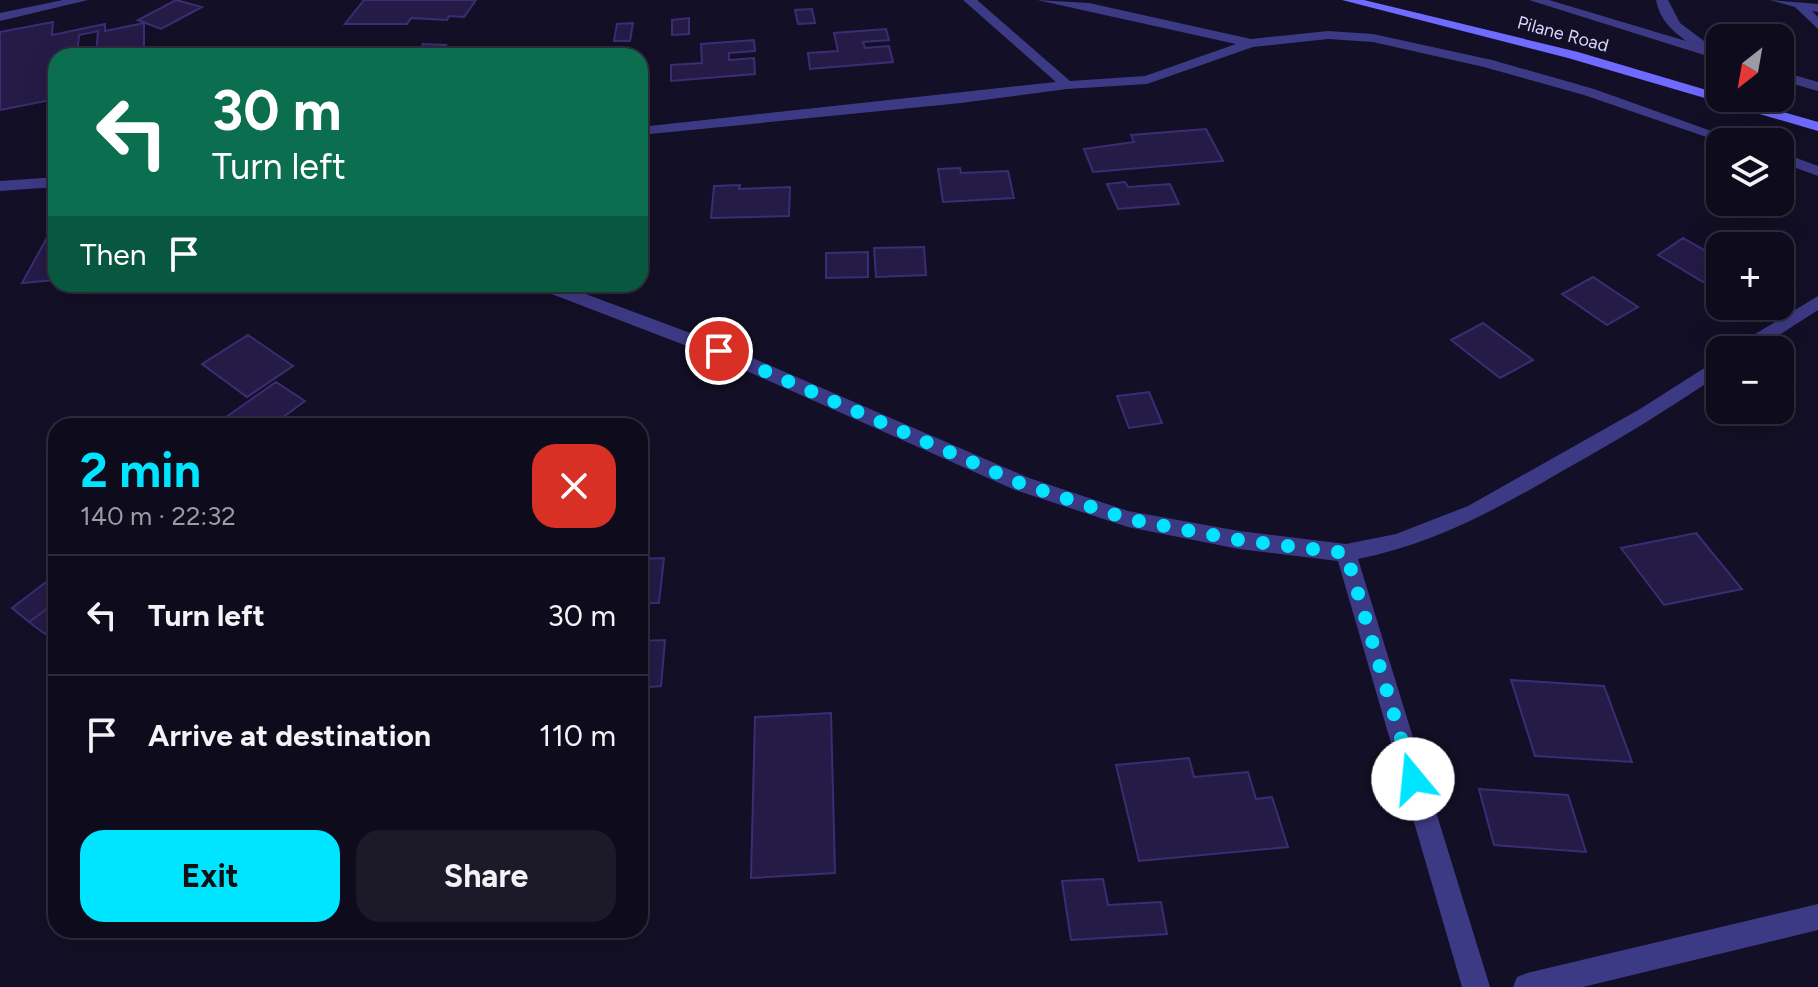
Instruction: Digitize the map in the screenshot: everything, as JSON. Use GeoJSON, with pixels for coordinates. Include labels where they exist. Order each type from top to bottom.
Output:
{"type":"FeatureCollection","features":[{"type":"Feature","properties":{"kind":"main road","name":"Pilane Road"},"geometry":{"type":"LineString","coordinates":[[1348,0],[1573,55],[1706,94]]}},
{"type":"Feature","properties":{"kind":"main road","name":"Pilane Road"},"geometry":{"type":"LineString","coordinates":[[1767,112],[1818,127]]}},
{"type":"Feature","properties":{"kind":"street"},"geometry":{"type":"LineString","coordinates":[[0,17],[82,0]]}},
{"type":"Feature","properties":{"kind":"street"},"geometry":{"type":"LineString","coordinates":[[969,0],[1067,85]]}},
{"type":"Feature","properties":{"kind":"street"},"geometry":{"type":"LineString","coordinates":[[1043,0],[1089,7],[1251,43]]}},
{"type":"Feature","properties":{"kind":"street"},"geometry":{"type":"LineString","coordinates":[[1542,2],[1564,0]]}},
{"type":"Feature","properties":{"kind":"street"},"geometry":{"type":"LineString","coordinates":[[1662,0],[1666,15],[1683,35],[1706,48]]}},
{"type":"Feature","properties":{"kind":"street"},"geometry":{"type":"LineString","coordinates":[[1776,0],[1818,8]]}},
{"type":"Feature","properties":{"kind":"street"},"geometry":{"type":"LineString","coordinates":[[1542,2],[1706,52]]}},
{"type":"Feature","properties":{"kind":"street"},"geometry":{"type":"LineString","coordinates":[[1799,4],[1818,25]]}},
{"type":"Feature","properties":{"kind":"street"},"geometry":{"type":"LineString","coordinates":[[648,130],[961,99],[1067,85],[1147,80],[1251,43],[1328,35],[1373,38],[1487,63],[1589,92],[1706,132]]}},
{"type":"Feature","properties":{"kind":"street"},"geometry":{"type":"LineString","coordinates":[[1794,79],[1818,87]]}},
{"type":"Feature","properties":{"kind":"street"},"geometry":{"type":"LineString","coordinates":[[1794,162],[1818,171]]}},
{"type":"Feature","properties":{"kind":"street"},"geometry":{"type":"LineString","coordinates":[[0,186],[48,183]]}},
{"type":"Feature","properties":{"kind":"street"},"geometry":{"type":"LineString","coordinates":[[563,292],[719,351],[1022,484],[1128,519],[1239,540],[1346,553],[1398,542],[1475,512],[1647,414],[1706,374]]}},
{"type":"Feature","properties":{"kind":"street"},"geometry":{"type":"LineString","coordinates":[[1765,336],[1818,302]]}},
{"type":"Feature","properties":{"kind":"street"},"geometry":{"type":"LineString","coordinates":[[1346,553],[1476,987]]}},
{"type":"Feature","properties":{"kind":"street"},"geometry":{"type":"LineString","coordinates":[[1527,987],[1818,917]]}},
{"type":"Feature","properties":{"kind":"building"},"geometry":{"type":"Polygon","coordinates":[[[176,0],[202,7],[161,29],[138,20],[176,0]]]}},
{"type":"Feature","properties":{"kind":"building"},"geometry":{"type":"Polygon","coordinates":[[[364,0],[476,0],[464,17],[449,16],[447,20],[411,18],[407,24],[345,24],[364,0]]]}},
{"type":"Feature","properties":{"kind":"building"},"geometry":{"type":"Polygon","coordinates":[[[812,9],[815,23],[798,24],[795,10],[812,9]]]}},
{"type":"Feature","properties":{"kind":"building"},"geometry":{"type":"Polygon","coordinates":[[[689,18],[689,34],[672,35],[672,20],[689,18]]]}},
{"type":"Feature","properties":{"kind":"building"},"geometry":{"type":"Polygon","coordinates":[[[53,22],[52,35],[105,24],[105,31],[144,23],[144,48],[97,48],[98,31],[79,35],[78,48],[48,48],[48,101],[0,110],[0,32],[53,22]]]}},
{"type":"Feature","properties":{"kind":"building"},"geometry":{"type":"Polygon","coordinates":[[[633,23],[630,41],[614,41],[617,24],[633,23]]]}},
{"type":"Feature","properties":{"kind":"building"},"geometry":{"type":"Polygon","coordinates":[[[886,29],[889,40],[863,42],[865,48],[889,46],[893,62],[810,69],[808,53],[838,51],[834,33],[886,29]]]}},
{"type":"Feature","properties":{"kind":"building"},"geometry":{"type":"Polygon","coordinates":[[[754,40],[755,51],[729,53],[729,60],[754,58],[755,74],[671,81],[671,65],[702,63],[701,44],[754,40]]]}},
{"type":"Feature","properties":{"kind":"building"},"geometry":{"type":"Polygon","coordinates":[[[423,44],[446,45],[444,48],[421,48],[423,44]]]}},
{"type":"Feature","properties":{"kind":"building"},"geometry":{"type":"Polygon","coordinates":[[[330,47],[421,48],[329,48],[330,47]]]}},
{"type":"Feature","properties":{"kind":"building"},"geometry":{"type":"Polygon","coordinates":[[[1206,129],[1223,161],[1093,172],[1084,149],[1134,142],[1131,135],[1206,129]]]}},
{"type":"Feature","properties":{"kind":"building"},"geometry":{"type":"Polygon","coordinates":[[[960,168],[961,173],[1008,171],[1014,198],[943,202],[938,169],[960,168]]]}},
{"type":"Feature","properties":{"kind":"building"},"geometry":{"type":"Polygon","coordinates":[[[1125,182],[1128,187],[1170,184],[1179,204],[1118,209],[1107,184],[1125,182]]]}},
{"type":"Feature","properties":{"kind":"building"},"geometry":{"type":"Polygon","coordinates":[[[740,185],[739,189],[790,187],[789,216],[711,218],[714,186],[740,185]]]}},
{"type":"Feature","properties":{"kind":"building"},"geometry":{"type":"Polygon","coordinates":[[[48,236],[48,281],[22,283],[48,236]]]}},
{"type":"Feature","properties":{"kind":"building"},"geometry":{"type":"Polygon","coordinates":[[[1683,238],[1706,251],[1706,280],[1703,282],[1658,255],[1683,238]]]}},
{"type":"Feature","properties":{"kind":"building"},"geometry":{"type":"Polygon","coordinates":[[[924,247],[926,275],[876,277],[874,248],[924,247]]]}},
{"type":"Feature","properties":{"kind":"building"},"geometry":{"type":"Polygon","coordinates":[[[868,252],[868,277],[826,278],[826,253],[868,252]]]}},
{"type":"Feature","properties":{"kind":"building"},"geometry":{"type":"Polygon","coordinates":[[[1593,277],[1638,307],[1607,325],[1562,294],[1593,277]]]}},
{"type":"Feature","properties":{"kind":"building"},"geometry":{"type":"Polygon","coordinates":[[[1483,323],[1533,360],[1500,378],[1451,340],[1483,323]]]}},
{"type":"Feature","properties":{"kind":"building"},"geometry":{"type":"Polygon","coordinates":[[[248,335],[293,366],[247,397],[202,364],[248,335]]]}},
{"type":"Feature","properties":{"kind":"building"},"geometry":{"type":"Polygon","coordinates":[[[276,382],[305,401],[282,418],[225,418],[276,382]]]}},
{"type":"Feature","properties":{"kind":"building"},"geometry":{"type":"Polygon","coordinates":[[[1149,392],[1162,423],[1129,428],[1117,396],[1149,392]]]}},
{"type":"Feature","properties":{"kind":"building"},"geometry":{"type":"Polygon","coordinates":[[[1696,533],[1742,589],[1664,605],[1621,548],[1696,533]]]}},
{"type":"Feature","properties":{"kind":"building"},"geometry":{"type":"Polygon","coordinates":[[[664,558],[659,603],[648,603],[648,559],[664,558]]]}},
{"type":"Feature","properties":{"kind":"building"},"geometry":{"type":"Polygon","coordinates":[[[48,581],[48,608],[29,622],[12,608],[48,581]]]}},
{"type":"Feature","properties":{"kind":"building"},"geometry":{"type":"Polygon","coordinates":[[[48,608],[48,632],[45,634],[29,622],[48,608]]]}},
{"type":"Feature","properties":{"kind":"building"},"geometry":{"type":"Polygon","coordinates":[[[665,640],[661,686],[648,687],[648,641],[665,640]]]}},
{"type":"Feature","properties":{"kind":"building"},"geometry":{"type":"Polygon","coordinates":[[[1511,680],[1604,686],[1632,762],[1535,756],[1511,680]]]}},
{"type":"Feature","properties":{"kind":"building"},"geometry":{"type":"Polygon","coordinates":[[[831,713],[835,873],[751,878],[755,717],[831,713]]]}},
{"type":"Feature","properties":{"kind":"building"},"geometry":{"type":"Polygon","coordinates":[[[1189,758],[1194,777],[1248,772],[1256,799],[1272,797],[1288,847],[1139,861],[1116,765],[1189,758]]]}},
{"type":"Feature","properties":{"kind":"building"},"geometry":{"type":"Polygon","coordinates":[[[1479,789],[1568,795],[1586,852],[1494,845],[1479,789]]]}},
{"type":"Feature","properties":{"kind":"building"},"geometry":{"type":"Polygon","coordinates":[[[1103,879],[1108,905],[1161,902],[1167,934],[1071,940],[1062,881],[1103,879]]]}},
{"type":"Feature","properties":{"kind":"route"},"geometry":{"type":"LineString","coordinates":[[719,351],[1022,484],[1128,519],[1239,540],[1346,553],[1413,779]]}}]}
